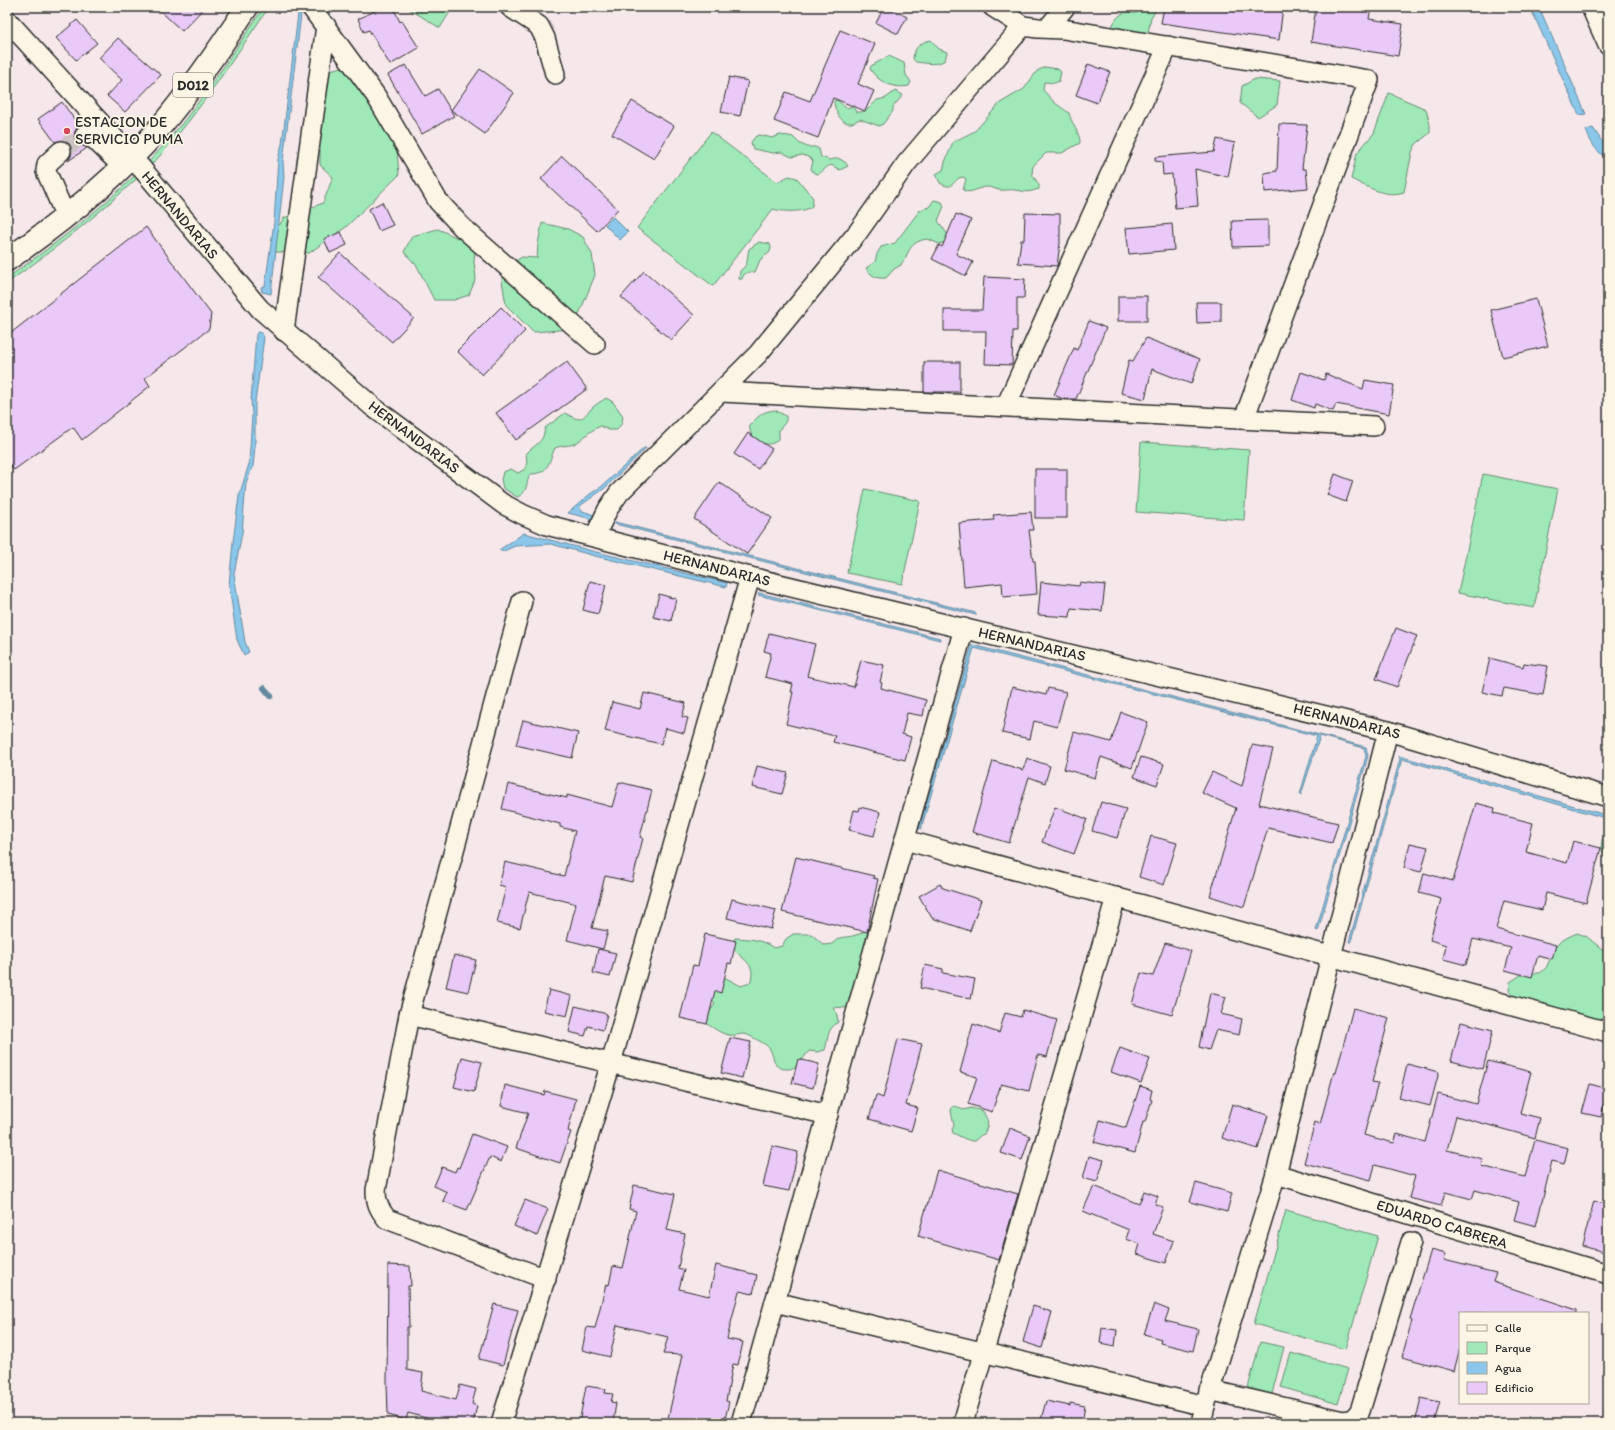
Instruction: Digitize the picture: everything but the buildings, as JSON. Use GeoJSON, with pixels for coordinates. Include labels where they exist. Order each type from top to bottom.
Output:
{"type":"FeatureCollection","features":[{"type":"Feature","properties":{"kind":"main road","name":"D012"},"geometry":{"type":"LineString","coordinates":[[7,260],[82,204],[159,128],[189,92],[247,7]]}},
{"type":"Feature","properties":{"kind":"street"},"geometry":{"type":"LineString","coordinates":[[311,7],[376,96],[438,201],[462,228],[595,344]]}},
{"type":"Feature","properties":{"kind":"street"},"geometry":{"type":"LineString","coordinates":[[510,7],[539,26],[545,38],[554,74]]}},
{"type":"Feature","properties":{"kind":"street"},"geometry":{"type":"LineString","coordinates":[[993,7],[1024,26],[1063,29],[1369,80],[1244,419]]}},
{"type":"Feature","properties":{"kind":"street"},"geometry":{"type":"LineString","coordinates":[[1048,28],[1065,7]]}},
{"type":"Feature","properties":{"kind":"street"},"geometry":{"type":"LineString","coordinates":[[1591,7],[1608,46]]}},
{"type":"Feature","properties":{"kind":"street","name":"HERNANDARIAS"},"geometry":{"type":"LineString","coordinates":[[7,20],[127,161],[260,309],[373,407],[503,504],[522,514],[547,525],[595,536],[750,577],[1388,731],[1608,797]]}},
{"type":"Feature","properties":{"kind":"street"},"geometry":{"type":"LineString","coordinates":[[284,331],[326,26]]}},
{"type":"Feature","properties":{"kind":"street"},"geometry":{"type":"LineString","coordinates":[[595,536],[608,509],[619,493],[722,392],[758,354],[858,232],[906,164],[1024,26]]}},
{"type":"Feature","properties":{"kind":"street"},"geometry":{"type":"LineString","coordinates":[[1006,406],[1168,46]]}},
{"type":"Feature","properties":{"kind":"street"},"geometry":{"type":"LineString","coordinates":[[85,135],[92,137],[127,161]]}},
{"type":"Feature","properties":{"kind":"street"},"geometry":{"type":"LineString","coordinates":[[61,151],[47,164],[46,171],[66,217]]}},
{"type":"Feature","properties":{"kind":"street"},"geometry":{"type":"LineString","coordinates":[[722,392],[1374,426]]}},
{"type":"Feature","properties":{"kind":"street"},"geometry":{"type":"LineString","coordinates":[[501,1423],[611,1063],[750,577]]}},
{"type":"Feature","properties":{"kind":"street"},"geometry":{"type":"LineString","coordinates":[[522,601],[409,1015],[376,1190],[376,1200],[379,1208],[387,1219],[546,1279]]}},
{"type":"Feature","properties":{"kind":"street"},"geometry":{"type":"LineString","coordinates":[[741,1423],[964,628]]}},
{"type":"Feature","properties":{"kind":"street"},"geometry":{"type":"LineString","coordinates":[[1205,1406],[1276,1174],[1388,731]]}},
{"type":"Feature","properties":{"kind":"street"},"geometry":{"type":"LineString","coordinates":[[905,840],[1608,1032]]}},
{"type":"Feature","properties":{"kind":"street"},"geometry":{"type":"LineString","coordinates":[[963,1423],[1116,898]]}},
{"type":"Feature","properties":{"kind":"street"},"geometry":{"type":"LineString","coordinates":[[409,1015],[828,1115]]}},
{"type":"Feature","properties":{"kind":"street","name":"EDUARDO CABRERA"},"geometry":{"type":"LineString","coordinates":[[1276,1174],[1608,1274]]}},
{"type":"Feature","properties":{"kind":"street"},"geometry":{"type":"LineString","coordinates":[[775,1302],[984,1354],[1205,1406],[1343,1421],[1353,1419],[1360,1411],[1411,1242]]}},
{"type":"Feature","properties":{"kind":"green space"},"geometry":{"type":"Polygon","coordinates":[[[264,7],[269,7],[187,123],[157,159],[122,192],[80,228],[7,283],[7,278],[85,220],[122,188],[156,154],[199,101],[264,7]]]}},
{"type":"Feature","properties":{"kind":"green space"},"geometry":{"type":"Polygon","coordinates":[[[406,7],[453,7],[440,28],[406,7]]]}},
{"type":"Feature","properties":{"kind":"green space"},"geometry":{"type":"Polygon","coordinates":[[[1141,7],[1159,7],[1151,17],[1148,33],[1145,36],[1111,30],[1114,22],[1121,14],[1126,12],[1137,13],[1141,7]]]}},
{"type":"Feature","properties":{"kind":"green space"},"geometry":{"type":"Polygon","coordinates":[[[931,40],[939,49],[947,52],[945,60],[935,64],[916,62],[913,59],[913,55],[916,48],[924,42],[931,40]]]}},
{"type":"Feature","properties":{"kind":"green space"},"geometry":{"type":"Polygon","coordinates":[[[889,56],[904,63],[906,75],[911,82],[909,86],[898,87],[887,84],[878,78],[870,69],[871,66],[889,56]]]}},
{"type":"Feature","properties":{"kind":"green space"},"geometry":{"type":"Polygon","coordinates":[[[359,63],[397,150],[399,175],[346,227],[309,253],[276,252],[273,235],[284,218],[323,203],[333,177],[320,165],[320,150],[314,120],[325,71],[359,63]]]}},
{"type":"Feature","properties":{"kind":"green space"},"geometry":{"type":"Polygon","coordinates":[[[1045,67],[1058,69],[1061,72],[1059,81],[1055,83],[1044,82],[1043,90],[1055,103],[1069,113],[1079,136],[1080,143],[1062,153],[1046,153],[1033,166],[1032,174],[1039,185],[1039,189],[1027,192],[1001,190],[987,187],[969,192],[963,190],[966,179],[963,177],[959,178],[949,186],[940,183],[936,174],[943,170],[953,142],[975,131],[1000,103],[1024,89],[1037,71],[1045,67]]]}},
{"type":"Feature","properties":{"kind":"green space"},"geometry":{"type":"Polygon","coordinates":[[[1255,79],[1280,81],[1277,105],[1258,117],[1240,103],[1242,86],[1255,79]]]}},
{"type":"Feature","properties":{"kind":"green space"},"geometry":{"type":"Polygon","coordinates":[[[895,91],[903,95],[893,107],[893,111],[883,124],[879,126],[860,119],[852,123],[847,123],[841,119],[835,108],[834,101],[837,100],[846,108],[850,107],[854,108],[856,112],[863,112],[877,100],[886,98],[895,91]]]}},
{"type":"Feature","properties":{"kind":"green space"},"geometry":{"type":"Polygon","coordinates":[[[1389,93],[1426,109],[1430,125],[1430,133],[1416,144],[1412,152],[1404,192],[1390,194],[1377,191],[1351,179],[1357,153],[1374,133],[1389,93]]]}},
{"type":"Feature","properties":{"kind":"green space"},"geometry":{"type":"Polygon","coordinates":[[[711,132],[777,182],[789,176],[797,178],[813,198],[812,206],[804,210],[782,211],[773,209],[713,286],[637,228],[711,132]]]}},
{"type":"Feature","properties":{"kind":"green space"},"geometry":{"type":"Polygon","coordinates":[[[760,135],[772,138],[780,135],[793,137],[799,143],[807,147],[815,147],[819,149],[821,157],[830,160],[838,158],[845,162],[848,166],[840,170],[831,165],[818,174],[814,173],[811,169],[813,161],[803,155],[792,157],[781,152],[773,153],[753,149],[751,142],[756,136],[760,135]]]}},
{"type":"Feature","properties":{"kind":"green space"},"geometry":{"type":"Polygon","coordinates":[[[934,200],[942,202],[944,206],[938,221],[948,235],[946,242],[939,244],[928,239],[917,242],[912,247],[901,265],[894,269],[886,278],[880,278],[872,275],[866,268],[875,262],[881,247],[895,243],[920,210],[929,207],[934,200]]]}},
{"type":"Feature","properties":{"kind":"green space"},"geometry":{"type":"Polygon","coordinates":[[[542,223],[568,229],[583,237],[592,254],[595,275],[573,329],[533,332],[506,305],[502,281],[509,265],[522,257],[537,258],[542,223]]]}},
{"type":"Feature","properties":{"kind":"green space"},"geometry":{"type":"Polygon","coordinates":[[[438,229],[460,239],[475,249],[474,262],[476,278],[469,295],[454,300],[434,300],[417,266],[404,252],[412,236],[438,229]]]}},
{"type":"Feature","properties":{"kind":"green space"},"geometry":{"type":"Polygon","coordinates":[[[759,242],[770,244],[770,252],[760,260],[755,272],[747,273],[742,279],[739,279],[740,271],[746,263],[749,249],[759,242]]]}},
{"type":"Feature","properties":{"kind":"green space"},"geometry":{"type":"Polygon","coordinates":[[[606,398],[613,402],[623,416],[622,423],[617,430],[609,430],[601,426],[574,444],[555,448],[547,467],[541,472],[530,474],[525,491],[521,495],[517,497],[503,488],[501,480],[503,472],[511,469],[518,473],[525,469],[527,462],[526,454],[541,440],[545,428],[565,413],[578,419],[581,418],[606,398]]]}},
{"type":"Feature","properties":{"kind":"green space"},"geometry":{"type":"Polygon","coordinates":[[[775,410],[786,416],[785,422],[779,430],[779,438],[773,443],[767,444],[753,438],[750,430],[751,424],[762,414],[775,410]]]}},
{"type":"Feature","properties":{"kind":"green space"},"geometry":{"type":"Polygon","coordinates":[[[1141,442],[1249,450],[1244,520],[1136,512],[1141,442]]]}},
{"type":"Feature","properties":{"kind":"green space"},"geometry":{"type":"Polygon","coordinates":[[[1483,474],[1558,489],[1534,608],[1458,593],[1483,474]]]}},
{"type":"Feature","properties":{"kind":"green space"},"geometry":{"type":"Polygon","coordinates":[[[865,489],[920,501],[902,584],[847,573],[865,489]]]}},
{"type":"Feature","properties":{"kind":"green space"},"geometry":{"type":"Polygon","coordinates":[[[1608,831],[1608,858],[1601,848],[1602,840],[1608,831]]]}},
{"type":"Feature","properties":{"kind":"green space"},"geometry":{"type":"Polygon","coordinates":[[[868,929],[872,932],[848,1008],[833,1007],[837,1015],[838,1022],[831,1028],[828,1034],[825,1050],[817,1052],[809,1051],[794,1068],[781,1068],[775,1063],[769,1048],[762,1042],[746,1034],[726,1034],[707,1024],[705,1018],[715,1004],[710,999],[710,979],[726,978],[741,986],[750,983],[752,970],[750,966],[731,945],[735,938],[760,941],[774,948],[782,946],[786,939],[793,934],[811,934],[824,945],[832,944],[841,938],[858,935],[868,929]]]}},
{"type":"Feature","properties":{"kind":"green space"},"geometry":{"type":"Polygon","coordinates":[[[1577,933],[1586,936],[1608,954],[1608,1025],[1513,997],[1509,990],[1510,982],[1524,973],[1540,973],[1546,968],[1556,946],[1562,940],[1577,933]]]}},
{"type":"Feature","properties":{"kind":"green space"},"geometry":{"type":"Polygon","coordinates":[[[956,1106],[963,1110],[971,1108],[983,1111],[988,1122],[984,1134],[972,1141],[953,1133],[952,1129],[954,1126],[951,1111],[952,1107],[956,1106]]]}},
{"type":"Feature","properties":{"kind":"green space"},"geometry":{"type":"Polygon","coordinates":[[[1286,1210],[1378,1236],[1346,1349],[1254,1324],[1286,1210]]]}},
{"type":"Feature","properties":{"kind":"green space"},"geometry":{"type":"Polygon","coordinates":[[[1260,1342],[1284,1347],[1272,1394],[1248,1388],[1260,1342]]]}},
{"type":"Feature","properties":{"kind":"green space"},"geometry":{"type":"Polygon","coordinates":[[[1291,1353],[1348,1369],[1338,1404],[1281,1387],[1291,1353]]]}},
{"type":"Feature","properties":{"kind":"water"},"geometry":{"type":"Polygon","coordinates":[[[295,7],[299,7],[301,15],[283,161],[284,177],[271,294],[262,292],[261,287],[265,286],[274,222],[278,159],[282,144],[298,14],[295,7]]]}},
{"type":"Feature","properties":{"kind":"water"},"geometry":{"type":"Polygon","coordinates":[[[1530,7],[1539,7],[1586,114],[1579,115],[1530,7]]]}},
{"type":"Feature","properties":{"kind":"water"},"geometry":{"type":"Polygon","coordinates":[[[1593,128],[1601,140],[1608,145],[1608,159],[1594,147],[1590,139],[1586,130],[1593,128]]]}},
{"type":"Feature","properties":{"kind":"water"},"geometry":{"type":"Polygon","coordinates":[[[613,217],[628,232],[620,240],[605,225],[613,217]]]}},
{"type":"Feature","properties":{"kind":"water"},"geometry":{"type":"Polygon","coordinates":[[[258,332],[262,333],[264,338],[255,402],[255,447],[253,466],[246,483],[242,533],[234,574],[245,642],[249,652],[244,655],[237,640],[229,585],[239,496],[249,464],[252,415],[251,400],[256,334],[258,332]]]}},
{"type":"Feature","properties":{"kind":"water"},"geometry":{"type":"Polygon","coordinates":[[[644,448],[646,448],[605,488],[580,506],[580,510],[594,515],[592,519],[568,513],[590,494],[601,487],[644,448]]]}},
{"type":"Feature","properties":{"kind":"water"},"geometry":{"type":"Polygon","coordinates":[[[615,522],[976,613],[976,615],[615,524],[615,522]]]}},
{"type":"Feature","properties":{"kind":"water"},"geometry":{"type":"Polygon","coordinates":[[[524,533],[596,552],[727,583],[726,587],[551,544],[515,546],[504,551],[499,550],[524,533]]]}},
{"type":"Feature","properties":{"kind":"water"},"geometry":{"type":"Polygon","coordinates":[[[759,593],[940,638],[940,640],[758,595],[759,593]]]}},
{"type":"Feature","properties":{"kind":"water"},"geometry":{"type":"Polygon","coordinates":[[[972,645],[1366,747],[1368,756],[1318,931],[1316,930],[1366,756],[1364,748],[1320,736],[1301,795],[1300,794],[1317,736],[974,648],[921,829],[919,828],[972,645]]]}},
{"type":"Feature","properties":{"kind":"water"},"geometry":{"type":"Polygon","coordinates":[[[1399,756],[1606,815],[1605,818],[1402,759],[1351,942],[1349,942],[1400,759],[1399,756]]]}},
{"type":"Feature","properties":{"kind":"waterway"},"geometry":{"type":"LineString","coordinates":[[264,688],[271,696]]}},
{"type":"Feature","properties":{"kind":"tunnel"},"geometry":{"type":"LineString","coordinates":[[61,151],[82,135],[85,135]]}},
{"type":"Feature","properties":{"kind":"place","name":"ESTACION DE SERVICIO PUMA"},"geometry":{"type":"Point","coordinates":[67,131]}}]}
